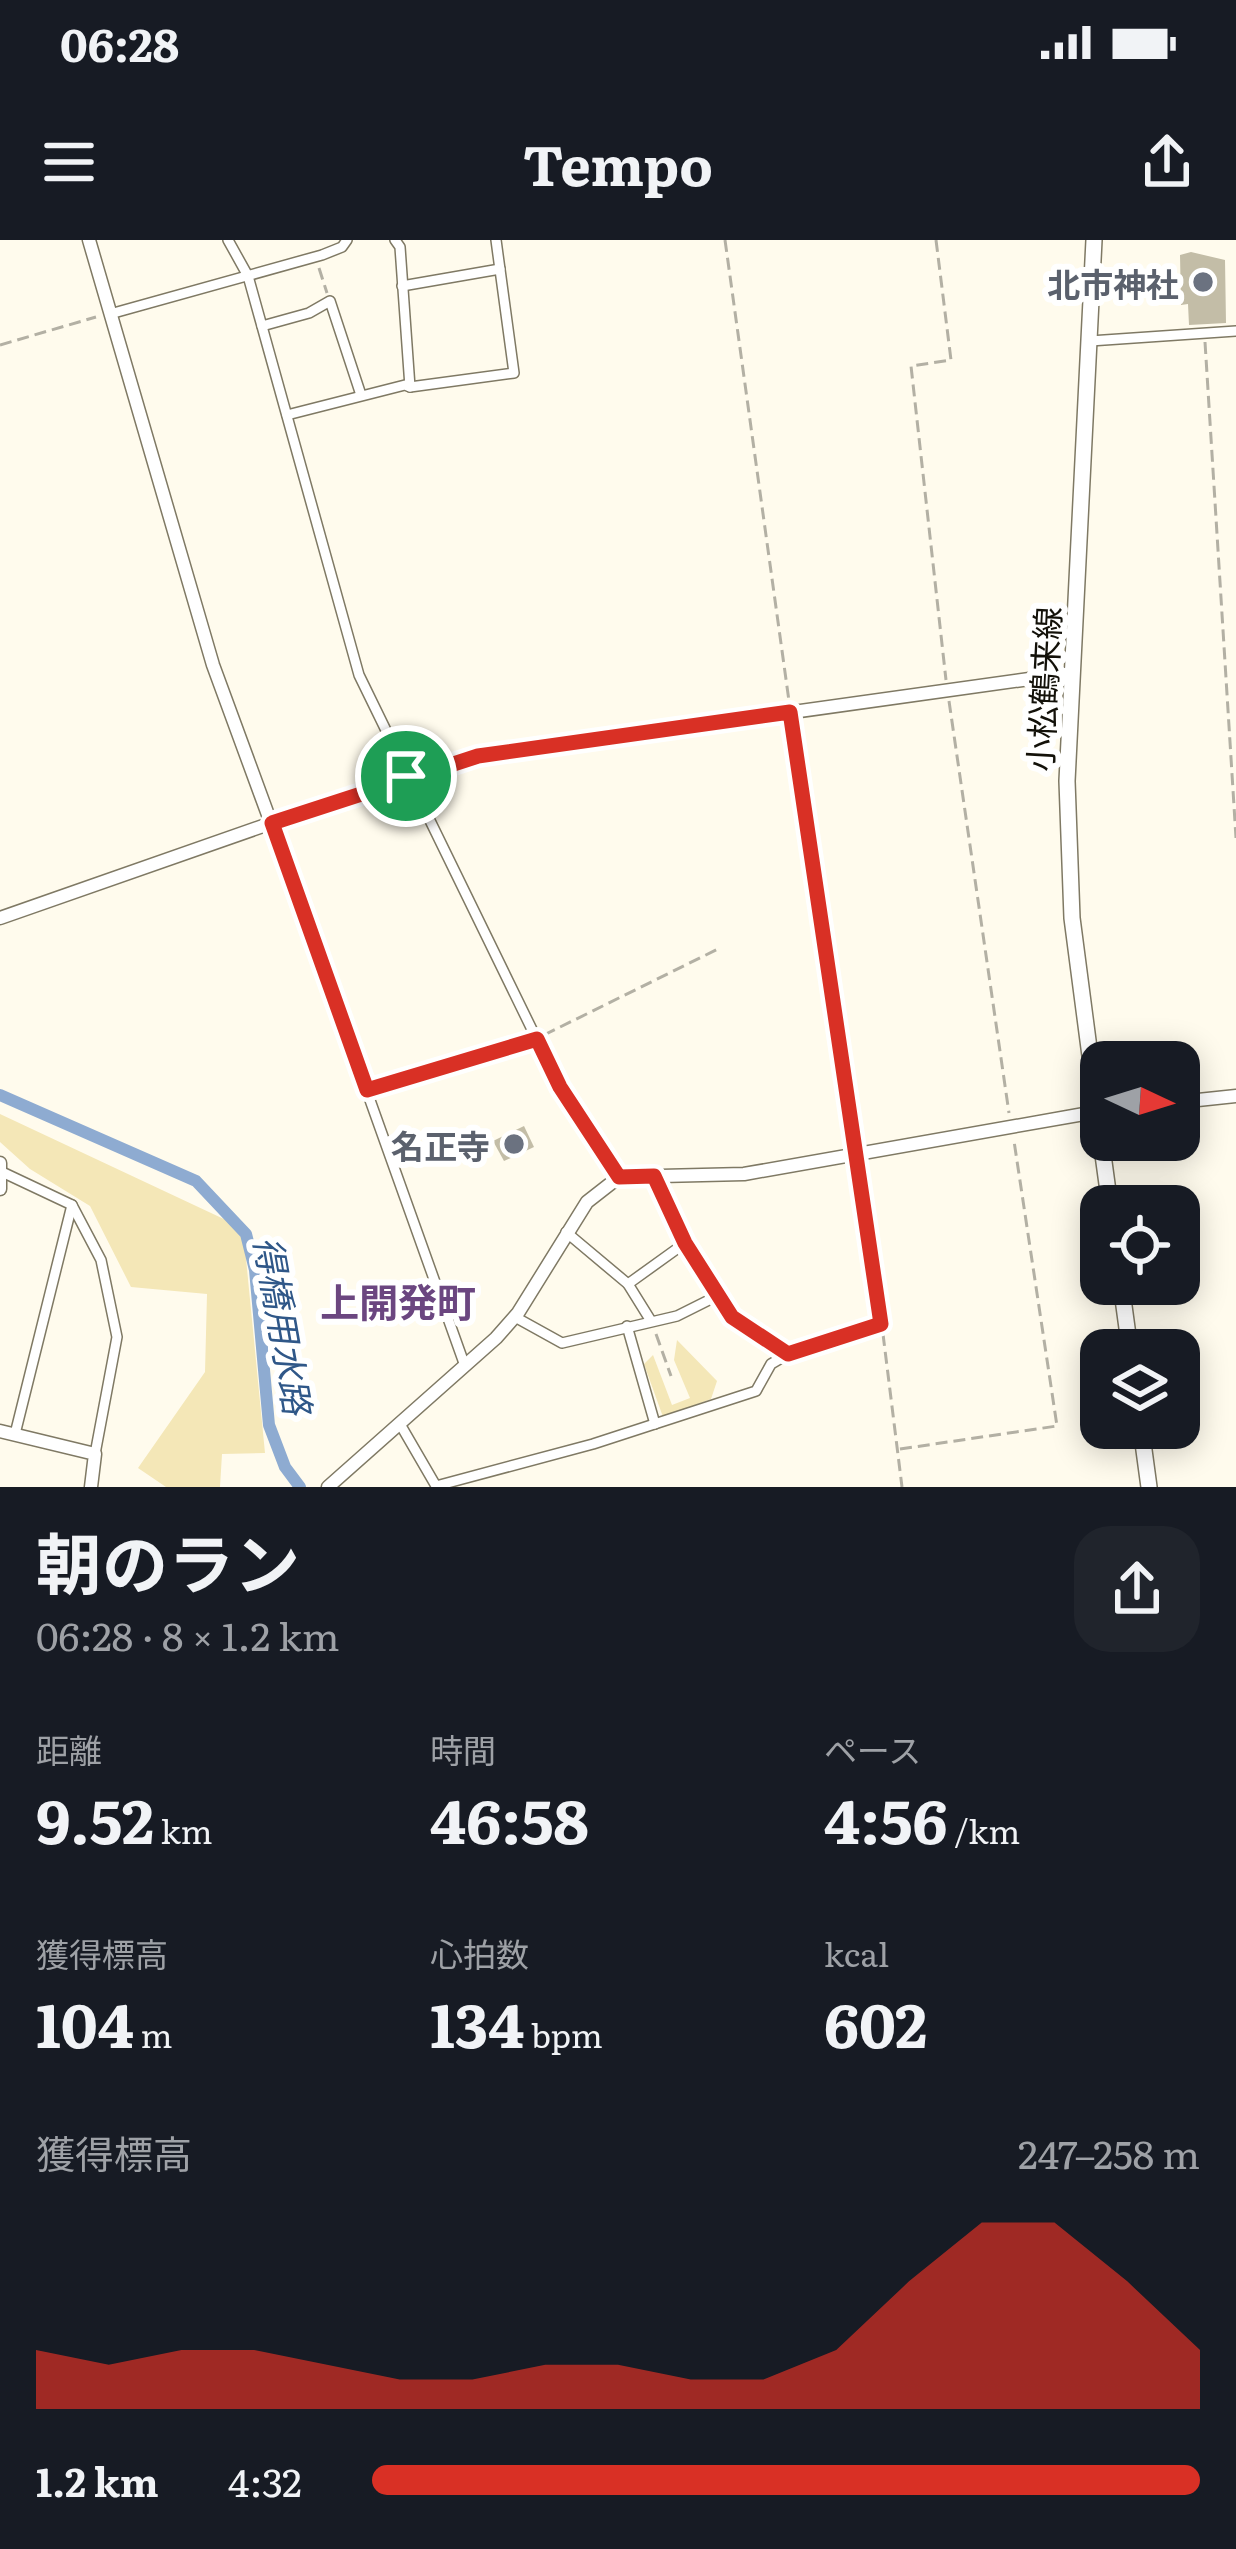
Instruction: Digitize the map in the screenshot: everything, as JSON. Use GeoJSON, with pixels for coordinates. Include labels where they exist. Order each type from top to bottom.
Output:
{"type":"FeatureCollection","features":[{"type":"Feature","properties":{"kind":"main road","name":"小松鶴来線"},"geometry":{"type":"LineString","coordinates":[[1090,1041],[1067,862],[1094,240]]}},
{"type":"Feature","properties":{"kind":"main road"},"geometry":{"type":"LineString","coordinates":[[1144,1449],[1149,1487]]}},
{"type":"Feature","properties":{"kind":"street"},"geometry":{"type":"LineString","coordinates":[[89,240],[213,665],[465,1366]]}},
{"type":"Feature","properties":{"kind":"street"},"geometry":{"type":"LineString","coordinates":[[228,240],[248,276],[359,675],[560,1087],[619,1177]]}},
{"type":"Feature","properties":{"kind":"street"},"geometry":{"type":"LineString","coordinates":[[318,240],[319,255]]}},
{"type":"Feature","properties":{"kind":"street"},"geometry":{"type":"LineString","coordinates":[[110,314],[319,255],[347,240]]}},
{"type":"Feature","properties":{"kind":"street"},"geometry":{"type":"LineString","coordinates":[[394,240],[400,248],[410,388]]}},
{"type":"Feature","properties":{"kind":"street"},"geometry":{"type":"LineString","coordinates":[[287,416],[405,385],[514,373],[496,240]]}},
{"type":"Feature","properties":{"kind":"street"},"geometry":{"type":"LineString","coordinates":[[403,286],[500,269]]}},
{"type":"Feature","properties":{"kind":"street"},"geometry":{"type":"LineString","coordinates":[[262,326],[309,314],[330,301],[361,395]]}},
{"type":"Feature","properties":{"kind":"street"},"geometry":{"type":"LineString","coordinates":[[1090,341],[1236,331]]}},
{"type":"Feature","properties":{"kind":"street"},"geometry":{"type":"LineString","coordinates":[[0,918],[406,776],[478,756],[1072,673]]}},
{"type":"Feature","properties":{"kind":"street"},"geometry":{"type":"LineString","coordinates":[[1200,1100],[1236,1096]]}},
{"type":"Feature","properties":{"kind":"street"},"geometry":{"type":"LineString","coordinates":[[328,1487],[515,1317],[587,1202],[619,1177],[724,1176],[1080,1114]]}},
{"type":"Feature","properties":{"kind":"street"},"geometry":{"type":"LineString","coordinates":[[0,1189],[0,1168],[72,1205],[101,1260],[117,1337],[91,1487]]}},
{"type":"Feature","properties":{"kind":"street"},"geometry":{"type":"LineString","coordinates":[[654,1176],[685,1243],[732,1317],[788,1354]]}},
{"type":"Feature","properties":{"kind":"street"},"geometry":{"type":"LineString","coordinates":[[15,1435],[72,1205]]}},
{"type":"Feature","properties":{"kind":"street"},"geometry":{"type":"LineString","coordinates":[[566,1232],[628,1284],[651,1321]]}},
{"type":"Feature","properties":{"kind":"street"},"geometry":{"type":"LineString","coordinates":[[628,1284],[685,1243]]}},
{"type":"Feature","properties":{"kind":"street"},"geometry":{"type":"LineString","coordinates":[[515,1317],[562,1342],[677,1316],[719,1295]]}},
{"type":"Feature","properties":{"kind":"street"},"geometry":{"type":"LineString","coordinates":[[400,1424],[436,1486],[756,1391],[771,1364],[788,1354],[881,1324]]}},
{"type":"Feature","properties":{"kind":"street"},"geometry":{"type":"LineString","coordinates":[[627,1326],[655,1424]]}},
{"type":"Feature","properties":{"kind":"street"},"geometry":{"type":"LineString","coordinates":[[0,1431],[95,1454]]}},
{"type":"Feature","properties":{"kind":"path"},"geometry":{"type":"LineString","coordinates":[[725,240],[902,1487]]}},
{"type":"Feature","properties":{"kind":"path"},"geometry":{"type":"LineString","coordinates":[[900,1449],[1057,1426],[947,689],[911,366],[951,361],[937,240]]}},
{"type":"Feature","properties":{"kind":"path"},"geometry":{"type":"LineString","coordinates":[[319,255],[330,301]]}},
{"type":"Feature","properties":{"kind":"path"},"geometry":{"type":"LineString","coordinates":[[0,345],[110,314]]}},
{"type":"Feature","properties":{"kind":"path"},"geometry":{"type":"LineString","coordinates":[[1204,334],[1236,838]]}},
{"type":"Feature","properties":{"kind":"path"},"geometry":{"type":"LineString","coordinates":[[367,1090],[537,1039],[720,948]]}},
{"type":"Feature","properties":{"kind":"path"},"geometry":{"type":"LineString","coordinates":[[651,1321],[671,1376]]}},
{"type":"Feature","properties":{"kind":"shaded area"},"geometry":{"type":"Polygon","coordinates":[[[0,1114],[243,1228],[265,1453],[222,1454],[220,1487],[166,1487],[138,1468],[205,1372],[207,1294],[131,1287],[90,1206],[30,1169],[0,1142],[0,1114]]]}},
{"type":"Feature","properties":{"kind":"shaded area"},"geometry":{"type":"Polygon","coordinates":[[[677,1340],[717,1381],[711,1399],[663,1417],[644,1364],[653,1355],[672,1405],[690,1398],[674,1360],[677,1340]]]}},
{"type":"Feature","properties":{"kind":"building","name":"北市神社"},"geometry":{"type":"Polygon","coordinates":[[[1191,252],[1225,260],[1226,323],[1189,325],[1188,304],[1181,305],[1180,255],[1191,252]]]}},
{"type":"Feature","properties":{"kind":"building","name":"名正寺"},"geometry":{"type":"Polygon","coordinates":[[[524,1126],[534,1147],[504,1161],[493,1141],[524,1126]]]}},
{"type":"Feature","properties":{"kind":"waterway","name":"得橋用水路"},"geometry":{"type":"LineString","coordinates":[[0,1095],[196,1181],[246,1234],[255,1270],[269,1425],[285,1467],[300,1487]]}},
{"type":"Feature","properties":{"kind":"place","name":"北市神社"},"geometry":{"type":"Point","coordinates":[1203,282]}},
{"type":"Feature","properties":{"kind":"place","name":"名正寺"},"geometry":{"type":"Point","coordinates":[514,1144]}},
{"type":"Feature","properties":{"kind":"district","name":"上開発町"},"geometry":{"type":"Point","coordinates":[398,1300]}},
{"type":"Feature","properties":{"kind":"route"},"geometry":{"type":"LineString","coordinates":[[790,712],[881,1324],[788,1354],[732,1317],[685,1243],[654,1176],[619,1177],[560,1087],[537,1039],[367,1090],[272,823],[406,776],[478,756],[790,712]]}}]}
